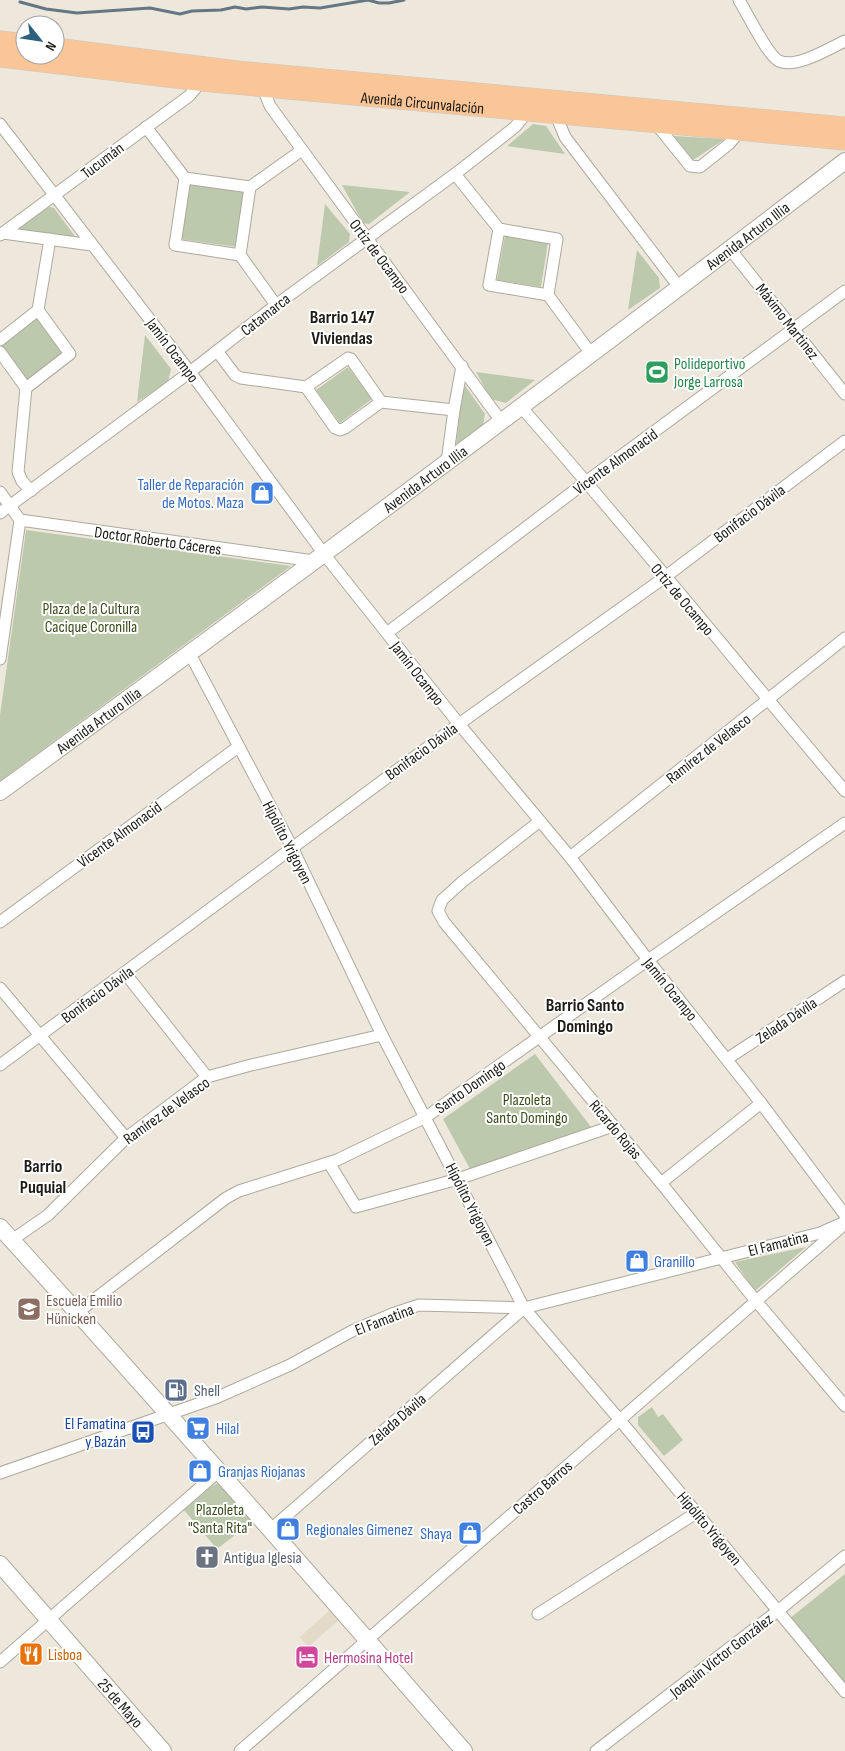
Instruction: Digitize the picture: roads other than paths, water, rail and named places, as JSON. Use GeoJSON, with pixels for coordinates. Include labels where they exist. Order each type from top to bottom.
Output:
{"type":"FeatureCollection","features":[{"type":"Feature","properties":{"kind":"main road"},"geometry":{"type":"LineString","coordinates":[[0,40],[15,42]]}},
{"type":"Feature","properties":{"kind":"main road","name":"Avenida Circunvalación"},"geometry":{"type":"LineString","coordinates":[[65,48],[237,70],[845,126]]}},
{"type":"Feature","properties":{"kind":"main road","name":"Avenida Circunvalación"},"geometry":{"type":"LineString","coordinates":[[0,58],[201,82],[845,141]]}},
{"type":"Feature","properties":{"kind":"main road","name":"Avenida Arturo Illia"},"geometry":{"type":"LineString","coordinates":[[0,792],[190,654],[592,355],[845,161]]}},
{"type":"Feature","properties":{"kind":"main road"},"geometry":{"type":"LineString","coordinates":[[0,1227],[78,1312],[464,1751]]}},
{"type":"Feature","properties":{"kind":"main road","name":"25 de Mayo"},"geometry":{"type":"LineString","coordinates":[[0,1564],[163,1751]]}},
{"type":"Feature","properties":{"kind":"street"},"geometry":{"type":"LineString","coordinates":[[740,0],[771,56],[781,62],[795,62],[808,58],[845,41]]}},
{"type":"Feature","properties":{"kind":"street","name":"Tucumán"},"geometry":{"type":"LineString","coordinates":[[2,234],[189,96],[201,82]]}},
{"type":"Feature","properties":{"kind":"street","name":"Ortiz de Ocampo"},"geometry":{"type":"LineString","coordinates":[[263,88],[270,106],[501,421]]}},
{"type":"Feature","properties":{"kind":"street","name":"Catamarca"},"geometry":{"type":"LineString","coordinates":[[0,513],[190,372],[276,305],[455,174],[515,127],[528,111]]}},
{"type":"Feature","properties":{"kind":"street"},"geometry":{"type":"LineString","coordinates":[[556,115],[565,137],[679,288]]}},
{"type":"Feature","properties":{"kind":"street","name":"Jamín Ocampo"},"geometry":{"type":"LineString","coordinates":[[0,124],[190,372],[319,558],[387,633],[459,724],[570,857],[648,960],[761,1103],[845,1215]]}},
{"type":"Feature","properties":{"kind":"street"},"geometry":{"type":"LineString","coordinates":[[656,124],[690,166],[694,167],[700,167],[729,144],[740,132]]}},
{"type":"Feature","properties":{"kind":"street"},"geometry":{"type":"LineString","coordinates":[[146,127],[185,178],[250,187],[302,150]]}},
{"type":"Feature","properties":{"kind":"street"},"geometry":{"type":"LineString","coordinates":[[455,174],[499,229],[557,238],[548,295]]}},
{"type":"Feature","properties":{"kind":"street"},"geometry":{"type":"LineString","coordinates":[[185,178],[175,245],[240,255]]}},
{"type":"Feature","properties":{"kind":"street"},"geometry":{"type":"LineString","coordinates":[[250,187],[240,255],[276,305]]}},
{"type":"Feature","properties":{"kind":"street"},"geometry":{"type":"LineString","coordinates":[[499,229],[489,285],[548,295],[592,355]]}},
{"type":"Feature","properties":{"kind":"street"},"geometry":{"type":"LineString","coordinates":[[2,234],[92,245]]}},
{"type":"Feature","properties":{"kind":"street"},"geometry":{"type":"LineString","coordinates":[[0,340],[38,310],[50,239]]}},
{"type":"Feature","properties":{"kind":"street","name":"Máximo Martinez"},"geometry":{"type":"LineString","coordinates":[[730,249],[845,394]]}},
{"type":"Feature","properties":{"kind":"street","name":"Vicente Almonacid"},"geometry":{"type":"LineString","coordinates":[[387,633],[587,482],[845,292]]}},
{"type":"Feature","properties":{"kind":"street"},"geometry":{"type":"LineString","coordinates":[[26,388],[70,354],[38,310]]}},
{"type":"Feature","properties":{"kind":"street"},"geometry":{"type":"LineString","coordinates":[[217,351],[235,375],[241,378],[306,387],[348,358],[381,402]]}},
{"type":"Feature","properties":{"kind":"street"},"geometry":{"type":"LineString","coordinates":[[0,352],[26,388],[18,472],[30,490]]}},
{"type":"Feature","properties":{"kind":"street"},"geometry":{"type":"LineString","coordinates":[[447,462],[462,366]]}},
{"type":"Feature","properties":{"kind":"street"},"geometry":{"type":"LineString","coordinates":[[306,387],[335,428],[340,430],[381,402],[454,410]]}},
{"type":"Feature","properties":{"kind":"street","name":"Ortiz de Ocampo"},"geometry":{"type":"LineString","coordinates":[[521,407],[587,482],[845,791]]}},
{"type":"Feature","properties":{"kind":"street","name":"Bonifacio Dávila"},"geometry":{"type":"LineString","coordinates":[[0,1066],[292,847],[459,724],[665,577],[845,441]]}},
{"type":"Feature","properties":{"kind":"street"},"geometry":{"type":"LineString","coordinates":[[0,492],[20,520],[0,658]]}},
{"type":"Feature","properties":{"kind":"street","name":"Doctor Roberto Cáceres"},"geometry":{"type":"LineString","coordinates":[[20,520],[319,558]]}},
{"type":"Feature","properties":{"kind":"street","name":"Ramírez de Velasco"},"geometry":{"type":"LineString","coordinates":[[570,857],[845,638]]}},
{"type":"Feature","properties":{"kind":"street","name":"Hipólito Yrigoyen"},"geometry":{"type":"LineString","coordinates":[[190,654],[292,847],[382,1035],[524,1308],[779,1610],[845,1692]]}},
{"type":"Feature","properties":{"kind":"street","name":"Vicente Almonacid"},"geometry":{"type":"LineString","coordinates":[[0,922],[238,746]]}},
{"type":"Feature","properties":{"kind":"street","name":"Ricardo Rojas"},"geometry":{"type":"LineString","coordinates":[[540,821],[448,894],[442,900],[438,911],[444,922],[539,1038],[845,1406]]}},
{"type":"Feature","properties":{"kind":"street","name":"Santo Domingo"},"geometry":{"type":"LineString","coordinates":[[78,1312],[226,1198],[239,1191],[329,1162],[426,1117],[845,823]]}},
{"type":"Feature","properties":{"kind":"street"},"geometry":{"type":"LineString","coordinates":[[125,973],[207,1077]]}},
{"type":"Feature","properties":{"kind":"street","name":"Zelada Dávila"},"geometry":{"type":"LineString","coordinates":[[727,1059],[845,981]]}},
{"type":"Feature","properties":{"kind":"street"},"geometry":{"type":"LineString","coordinates":[[0,988],[126,1138]]}},
{"type":"Feature","properties":{"kind":"street","name":"Ramírez de Velasco"},"geometry":{"type":"LineString","coordinates":[[12,1240],[48,1215],[126,1138],[207,1077],[251,1064],[382,1035]]}},
{"type":"Feature","properties":{"kind":"street"},"geometry":{"type":"LineString","coordinates":[[661,1183],[761,1103]]}},
{"type":"Feature","properties":{"kind":"street"},"geometry":{"type":"LineString","coordinates":[[329,1162],[356,1207],[458,1179],[613,1126]]}},
{"type":"Feature","properties":{"kind":"street","name":"El Famatina"},"geometry":{"type":"LineString","coordinates":[[0,1473],[170,1416],[229,1393],[290,1365],[352,1331],[419,1305],[524,1308],[820,1233],[845,1223]]}},
{"type":"Feature","properties":{"kind":"street","name":"Castro Barros"},"geometry":{"type":"LineString","coordinates":[[240,1751],[845,1223]]}},
{"type":"Feature","properties":{"kind":"street","name":"Zelada Dávila"},"geometry":{"type":"LineString","coordinates":[[270,1530],[524,1308]]}},
{"type":"Feature","properties":{"kind":"street"},"geometry":{"type":"LineString","coordinates":[[0,1662],[218,1472]]}},
{"type":"Feature","properties":{"kind":"street"},"geometry":{"type":"LineString","coordinates":[[538,1614],[696,1513]]}},
{"type":"Feature","properties":{"kind":"street","name":"Joaquín Víctor González"},"geometry":{"type":"LineString","coordinates":[[596,1751],[779,1610],[845,1556]]}},
{"type":"Feature","properties":{"kind":"waterway"},"geometry":{"type":"LineString","coordinates":[[20,2],[46,9],[77,13],[150,8],[180,14],[235,7],[246,9],[262,7],[289,9],[303,7],[320,8],[368,0],[379,3],[404,0]]}},
{"type":"Feature","properties":{"kind":"place","name":"Polideportivo Jorge Larrosa"},"geometry":{"type":"Point","coordinates":[657,372]}},
{"type":"Feature","properties":{"kind":"place","name":"Taller de Reparación de Motos. Maza"},"geometry":{"type":"Point","coordinates":[262,493]}},
{"type":"Feature","properties":{"kind":"place","name":"Granillo"},"geometry":{"type":"Point","coordinates":[637,1261]}},
{"type":"Feature","properties":{"kind":"place","name":"Escuela Emilio Hünicken"},"geometry":{"type":"Point","coordinates":[29,1309]}},
{"type":"Feature","properties":{"kind":"place","name":"Shell"},"geometry":{"type":"Point","coordinates":[176,1390]}},
{"type":"Feature","properties":{"kind":"place","name":"Hilal"},"geometry":{"type":"Point","coordinates":[198,1428]}},
{"type":"Feature","properties":{"kind":"place","name":"El Famatina y Bazán"},"geometry":{"type":"Point","coordinates":[143,1432]}},
{"type":"Feature","properties":{"kind":"place","name":"Granjas Riojanas"},"geometry":{"type":"Point","coordinates":[200,1471]}},
{"type":"Feature","properties":{"kind":"place","name":"Regionales Gimenez"},"geometry":{"type":"Point","coordinates":[288,1529]}},
{"type":"Feature","properties":{"kind":"place","name":"Shaya"},"geometry":{"type":"Point","coordinates":[470,1533]}},
{"type":"Feature","properties":{"kind":"place","name":"Antigua Iglesia"},"geometry":{"type":"Point","coordinates":[207,1557]}},
{"type":"Feature","properties":{"kind":"place","name":"Lisboa"},"geometry":{"type":"Point","coordinates":[31,1654]}},
{"type":"Feature","properties":{"kind":"place","name":"Hermosina Hotel"},"geometry":{"type":"Point","coordinates":[307,1657]}},
{"type":"Feature","properties":{"kind":"district","name":"Barrio 147 Viviendas"},"geometry":{"type":"Point","coordinates":[342,327]}},
{"type":"Feature","properties":{"kind":"district","name":"Barrio Santo Domingo"},"geometry":{"type":"Point","coordinates":[585,1015]}},
{"type":"Feature","properties":{"kind":"district","name":"Barrio Puquial"},"geometry":{"type":"Point","coordinates":[43,1176]}},
{"type":"Feature","properties":{"kind":"park label","name":"Plaza de la Cultura Cacique Coronilla"},"geometry":{"type":"Point","coordinates":[91,617]}},
{"type":"Feature","properties":{"kind":"park label","name":"Plazoleta Santo Domingo"},"geometry":{"type":"Point","coordinates":[527,1108]}},
{"type":"Feature","properties":{"kind":"park label","name":"Plazoleta \"Santa Rita\""},"geometry":{"type":"Point","coordinates":[220,1518]}}]}
